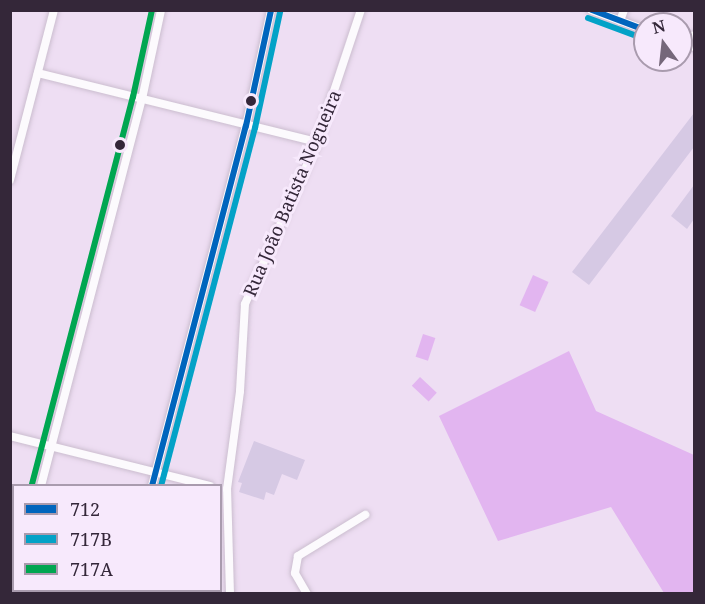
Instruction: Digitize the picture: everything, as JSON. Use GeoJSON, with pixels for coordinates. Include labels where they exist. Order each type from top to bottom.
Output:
{"type":"FeatureCollection","features":[{"type":"Feature","properties":{"kind":"street"},"geometry":{"type":"LineString","coordinates":[[10,180],[54,10]]}},
{"type":"Feature","properties":{"kind":"street"},"geometry":{"type":"LineString","coordinates":[[42,484],[141,99],[161,10]]}},
{"type":"Feature","properties":{"kind":"street"},"geometry":{"type":"LineString","coordinates":[[152,484],[246,126],[271,10]]}},
{"type":"Feature","properties":{"kind":"street","name":"Rua João Batista Nogueira"},"geometry":{"type":"LineString","coordinates":[[230,594],[224,489],[248,291],[317,142],[362,10]]}},
{"type":"Feature","properties":{"kind":"street"},"geometry":{"type":"LineString","coordinates":[[591,10],[633,26]]}},
{"type":"Feature","properties":{"kind":"street"},"geometry":{"type":"LineString","coordinates":[[620,21],[624,10]]}},
{"type":"Feature","properties":{"kind":"street"},"geometry":{"type":"LineString","coordinates":[[38,73],[317,142]]}},
{"type":"Feature","properties":{"kind":"street"},"geometry":{"type":"LineString","coordinates":[[10,436],[201,484]]}},
{"type":"Feature","properties":{"kind":"street"},"geometry":{"type":"LineString","coordinates":[[307,594],[295,573],[298,556],[365,515]]}},
{"type":"Feature","properties":{"kind":"shaded area"},"geometry":{"type":"Polygon","coordinates":[[[533,275],[549,282],[535,312],[520,305],[533,275]]]}},
{"type":"Feature","properties":{"kind":"shaded area"},"geometry":{"type":"Polygon","coordinates":[[[423,334],[435,338],[428,361],[416,357],[423,334]]]}},
{"type":"Feature","properties":{"kind":"shaded area"},"geometry":{"type":"Polygon","coordinates":[[[569,351],[596,411],[694,455],[694,593],[664,593],[611,507],[498,541],[439,416],[569,351]]]}},
{"type":"Feature","properties":{"kind":"shaded area"},"geometry":{"type":"Polygon","coordinates":[[[420,377],[437,393],[429,401],[412,386],[420,377]]]}},
{"type":"Feature","properties":{"kind":"building"},"geometry":{"type":"Polygon","coordinates":[[[694,113],[694,147],[589,285],[572,272],[694,113]]]}},
{"type":"Feature","properties":{"kind":"building"},"geometry":{"type":"Polygon","coordinates":[[[694,185],[694,219],[687,229],[671,216],[694,185]]]}},
{"type":"Feature","properties":{"kind":"building"},"geometry":{"type":"Polygon","coordinates":[[[254,441],[305,460],[297,480],[282,474],[274,495],[266,492],[264,500],[239,492],[242,483],[238,482],[254,441]]]}},
{"type":"Feature","properties":{"kind":"transit line","name":"717A"},"geometry":{"type":"LineString","coordinates":[[32,484],[133,97],[152,10]]}},
{"type":"Feature","properties":{"kind":"transit line","name":"712"},"geometry":{"type":"LineString","coordinates":[[153,484],[246,126],[271,10]]}},
{"type":"Feature","properties":{"kind":"transit line","name":"712"},"geometry":{"type":"LineString","coordinates":[[592,10],[633,25]]}},
{"type":"Feature","properties":{"kind":"transit line","name":"717B"},"geometry":{"type":"LineString","coordinates":[[162,484],[255,128],[280,12]]}},
{"type":"Feature","properties":{"kind":"transit line","name":"717B"},"geometry":{"type":"LineString","coordinates":[[588,18],[633,35]]}}]}
